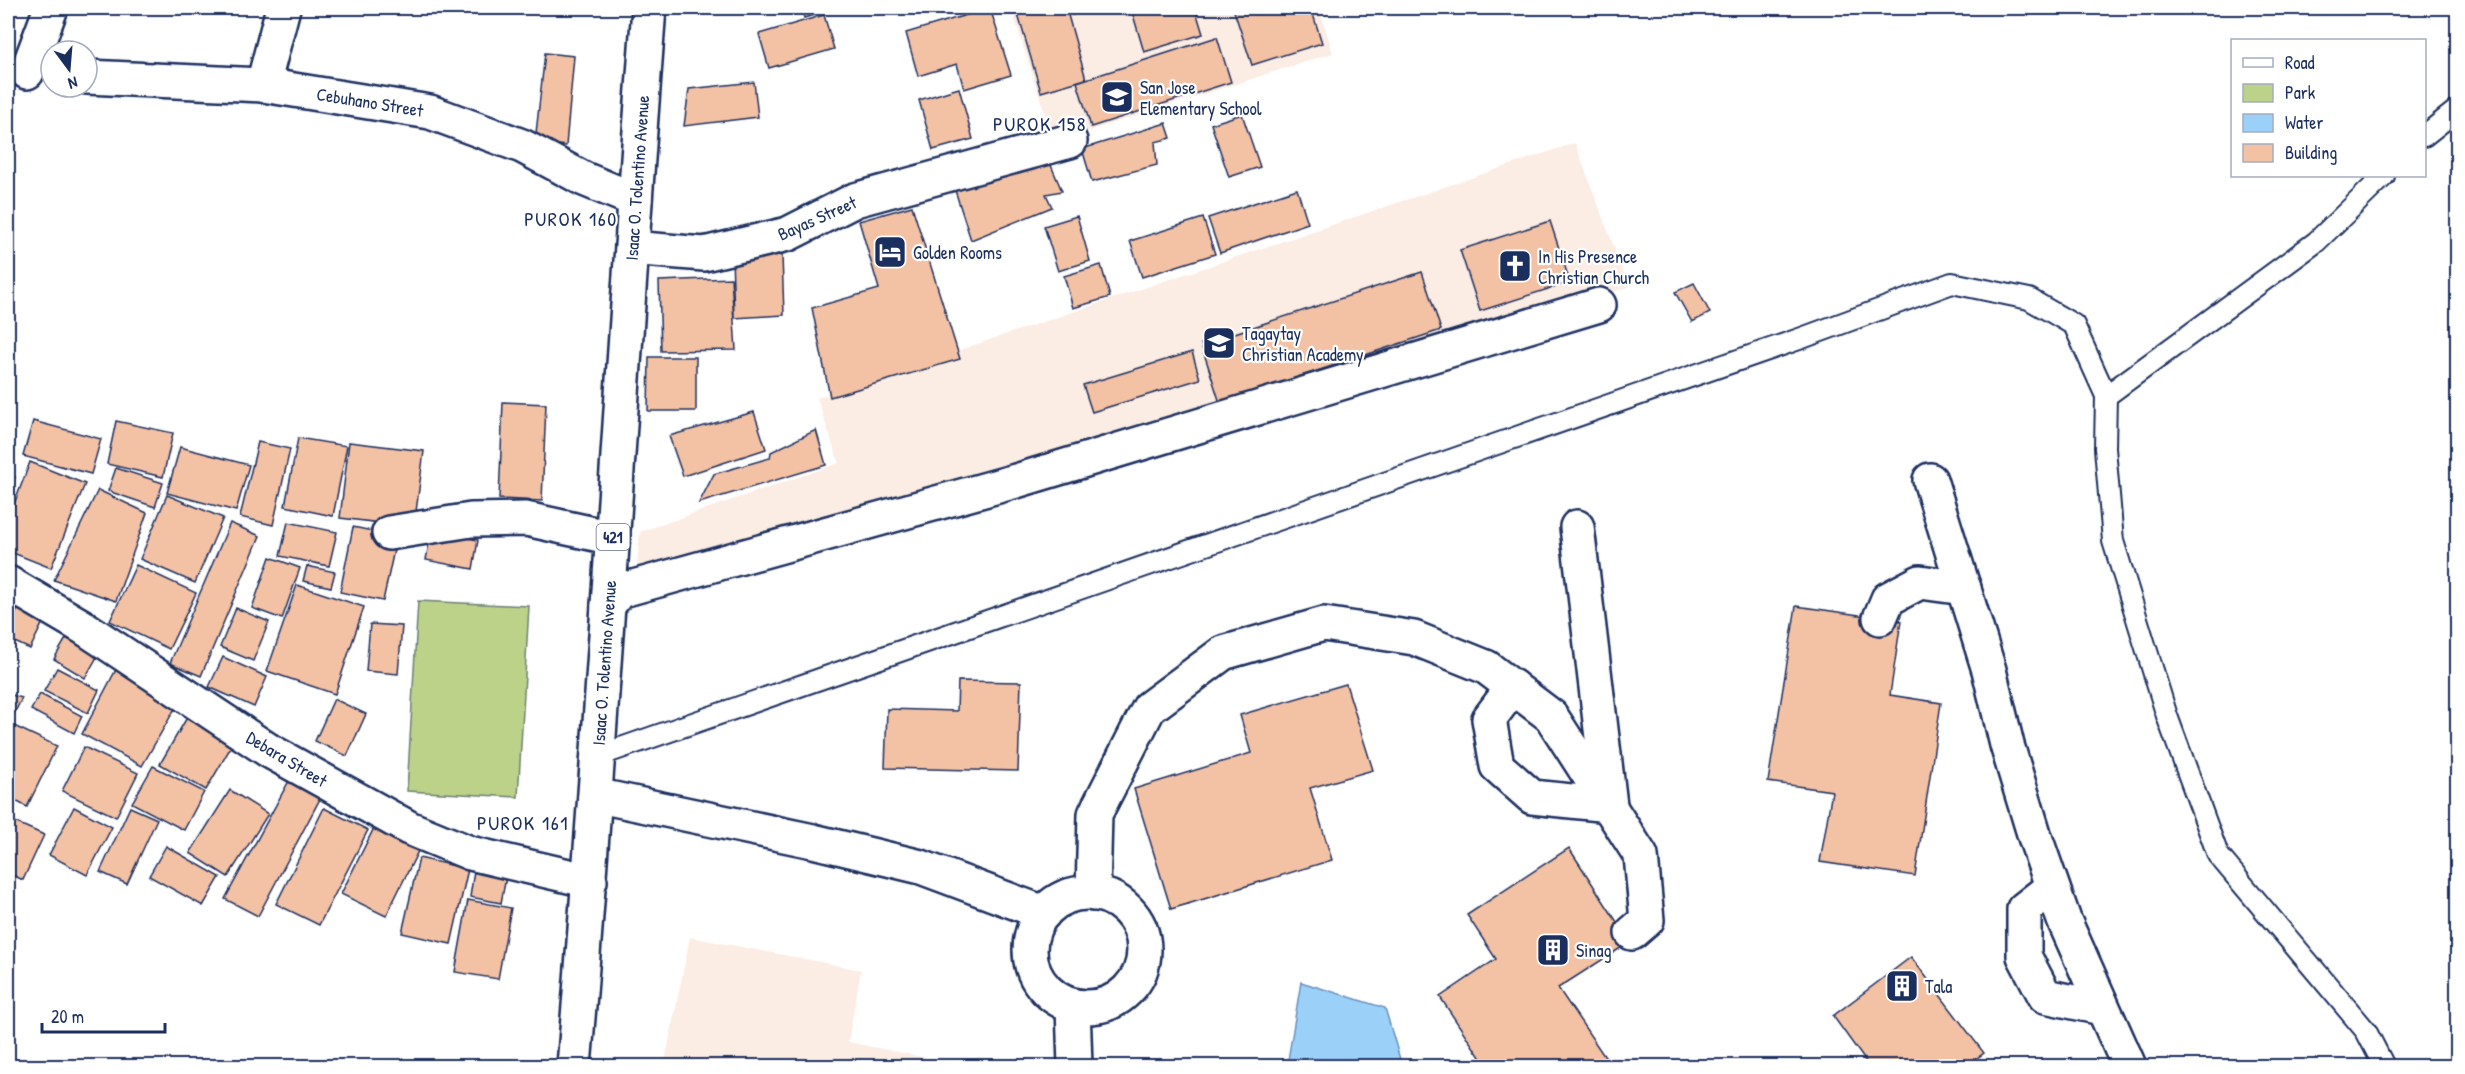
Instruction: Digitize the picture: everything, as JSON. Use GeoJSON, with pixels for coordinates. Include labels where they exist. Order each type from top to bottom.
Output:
{"type":"FeatureCollection","features":[{"type":"Feature","properties":{"kind":"street"},"geometry":{"type":"LineString","coordinates":[[28,72],[51,8]]}},
{"type":"Feature","properties":{"kind":"street"},"geometry":{"type":"LineString","coordinates":[[263,85],[283,8]]}},
{"type":"Feature","properties":{"kind":"street","name":"Isaac O. Tolentino Avenue"},"geometry":{"type":"LineString","coordinates":[[574,1066],[590,881],[634,200],[649,8]]}},
{"type":"Feature","properties":{"kind":"street","name":"Cebuhano Street"},"geometry":{"type":"LineString","coordinates":[[99,77],[263,85],[429,111],[522,146],[584,179],[634,200]]}},
{"type":"Feature","properties":{"kind":"street","name":"Bayas Street"},"geometry":{"type":"LineString","coordinates":[[632,253],[642,249],[704,254],[788,234],[855,200],[1070,141]]}},
{"type":"Feature","properties":{"kind":"street"},"geometry":{"type":"LineString","coordinates":[[608,606],[619,591],[1016,481],[1599,305]]}},
{"type":"Feature","properties":{"kind":"street"},"geometry":{"type":"LineString","coordinates":[[1930,480],[1989,670],[2007,745],[2052,887],[2102,1008],[2129,1066]]}},
{"type":"Feature","properties":{"kind":"street"},"geometry":{"type":"LineString","coordinates":[[389,533],[471,520],[526,519],[613,538]]}},
{"type":"Feature","properties":{"kind":"street"},"geometry":{"type":"LineString","coordinates":[[1577,526],[1610,806]]}},
{"type":"Feature","properties":{"kind":"street"},"geometry":{"type":"LineString","coordinates":[[1880,618],[1888,599],[1920,582],[1964,588]]}},
{"type":"Feature","properties":{"kind":"street","name":"Debara Street"},"geometry":{"type":"LineString","coordinates":[[8,583],[92,633],[268,750],[409,828],[470,853],[590,881]]}},
{"type":"Feature","properties":{"kind":"street"},"geometry":{"type":"LineString","coordinates":[[1093,894],[1095,814],[1149,708],[1223,653],[1324,624],[1414,638],[1486,667],[1551,716],[1641,856],[1647,920],[1632,933]]}},
{"type":"Feature","properties":{"kind":"street"},"geometry":{"type":"LineString","coordinates":[[1513,687],[1489,719],[1497,766],[1532,797],[1610,806]]}},
{"type":"Feature","properties":{"kind":"street"},"geometry":{"type":"LineString","coordinates":[[595,797],[813,841],[921,867],[1044,913]]}},
{"type":"Feature","properties":{"kind":"street"},"geometry":{"type":"LineString","coordinates":[[2052,887],[2024,909],[2024,956],[2045,996],[2102,1008]]}},
{"type":"Feature","properties":{"kind":"street"},"geometry":{"type":"LineString","coordinates":[[1093,894],[1111,898],[1127,909],[1138,923],[1144,941],[1143,960],[1138,978],[1126,992],[1110,1002],[1092,1007],[1073,1006],[1056,998],[1042,985],[1033,968],[1030,949],[1034,930],[1044,913],[1058,902],[1075,895],[1093,894]]}},
{"type":"Feature","properties":{"kind":"street"},"geometry":{"type":"LineString","coordinates":[[1073,1006],[1075,1066]]}},
{"type":"Feature","properties":{"kind":"lane"},"geometry":{"type":"LineString","coordinates":[[2426,134],[2457,109]]}},
{"type":"Feature","properties":{"kind":"lane"},"geometry":{"type":"LineString","coordinates":[[2106,396],[2316,242],[2383,177]]}},
{"type":"Feature","properties":{"kind":"lane"},"geometry":{"type":"LineString","coordinates":[[598,756],[1791,342],[1952,283],[2029,299],[2074,325],[2106,396],[2105,448],[2113,541],[2167,716],[2218,855],[2366,1031],[2384,1066]]}},
{"type":"Feature","properties":{"kind":"shaded area","name":"San Jose Elementary School"},"geometry":{"type":"Polygon","coordinates":[[[1011,8],[1319,8],[1333,53],[1054,142],[1011,8]]]}},
{"type":"Feature","properties":{"kind":"shaded area","name":"Tagaytay Christian Academy"},"geometry":{"type":"Polygon","coordinates":[[[1575,143],[1629,287],[633,606],[640,532],[839,463],[817,398],[1575,143]]]}},
{"type":"Feature","properties":{"kind":"shaded area"},"geometry":{"type":"Polygon","coordinates":[[[690,937],[861,970],[848,1042],[967,1066],[664,1066],[690,937]]]}},
{"type":"Feature","properties":{"kind":"green space"},"geometry":{"type":"Polygon","coordinates":[[[418,601],[529,606],[518,797],[407,791],[418,601]]]}},
{"type":"Feature","properties":{"kind":"water"},"geometry":{"type":"Polygon","coordinates":[[[1301,982],[1385,1008],[1402,1066],[1218,1066],[1217,1064],[1288,1060],[1301,982]]]}},
{"type":"Feature","properties":{"kind":"building"},"geometry":{"type":"Polygon","coordinates":[[[801,8],[837,8],[804,18],[801,8]]]}},
{"type":"Feature","properties":{"kind":"building"},"geometry":{"type":"Polygon","coordinates":[[[990,8],[1011,75],[964,89],[957,64],[918,76],[906,33],[990,8]]]}},
{"type":"Feature","properties":{"kind":"building"},"geometry":{"type":"Polygon","coordinates":[[[1016,8],[1066,8],[1086,79],[1041,92],[1016,8]]]}},
{"type":"Feature","properties":{"kind":"building"},"geometry":{"type":"Polygon","coordinates":[[[1070,8],[1100,8],[1072,15],[1070,8]]]}},
{"type":"Feature","properties":{"kind":"building"},"geometry":{"type":"Polygon","coordinates":[[[1131,8],[1195,8],[1203,34],[1144,52],[1131,8]]]}},
{"type":"Feature","properties":{"kind":"building"},"geometry":{"type":"Polygon","coordinates":[[[1233,8],[1311,8],[1322,43],[1252,65],[1233,8]]]}},
{"type":"Feature","properties":{"kind":"building"},"geometry":{"type":"Polygon","coordinates":[[[824,15],[834,49],[769,68],[759,34],[824,15]]]}},
{"type":"Feature","properties":{"kind":"building"},"geometry":{"type":"Polygon","coordinates":[[[1217,37],[1231,82],[1091,127],[1077,82],[1217,37]]]}},
{"type":"Feature","properties":{"kind":"building"},"geometry":{"type":"Polygon","coordinates":[[[545,53],[574,56],[566,146],[535,142],[545,53]]]}},
{"type":"Feature","properties":{"kind":"building"},"geometry":{"type":"Polygon","coordinates":[[[754,82],[758,117],[684,126],[689,89],[754,82]]]}},
{"type":"Feature","properties":{"kind":"building"},"geometry":{"type":"Polygon","coordinates":[[[959,88],[973,139],[933,150],[919,100],[959,88]]]}},
{"type":"Feature","properties":{"kind":"building"},"geometry":{"type":"Polygon","coordinates":[[[1242,114],[1260,167],[1229,177],[1211,124],[1242,114]]]}},
{"type":"Feature","properties":{"kind":"building"},"geometry":{"type":"Polygon","coordinates":[[[1166,123],[1171,138],[1155,142],[1157,165],[1092,182],[1082,149],[1166,123]]]}},
{"type":"Feature","properties":{"kind":"building"},"geometry":{"type":"Polygon","coordinates":[[[1047,156],[1062,191],[1046,194],[1052,207],[971,240],[953,184],[1047,156]]]}},
{"type":"Feature","properties":{"kind":"building"},"geometry":{"type":"Polygon","coordinates":[[[1297,189],[1308,223],[1220,253],[1208,218],[1297,189]]]}},
{"type":"Feature","properties":{"kind":"building"},"geometry":{"type":"Polygon","coordinates":[[[912,206],[960,359],[830,397],[812,308],[879,289],[859,221],[912,206]]]}},
{"type":"Feature","properties":{"kind":"building"},"geometry":{"type":"Polygon","coordinates":[[[1077,216],[1090,261],[1058,271],[1044,226],[1077,216]]]}},
{"type":"Feature","properties":{"kind":"building"},"geometry":{"type":"Polygon","coordinates":[[[1203,218],[1215,254],[1142,277],[1130,241],[1203,218]]]}},
{"type":"Feature","properties":{"kind":"building","name":"In His Presence Christian Church"},"geometry":{"type":"Polygon","coordinates":[[[1550,221],[1570,282],[1480,311],[1460,250],[1550,221]]]}},
{"type":"Feature","properties":{"kind":"building"},"geometry":{"type":"Polygon","coordinates":[[[782,255],[784,315],[734,318],[732,256],[782,255]]]}},
{"type":"Feature","properties":{"kind":"building"},"geometry":{"type":"Polygon","coordinates":[[[1101,265],[1110,297],[1073,308],[1064,276],[1101,265]]]}},
{"type":"Feature","properties":{"kind":"building"},"geometry":{"type":"Polygon","coordinates":[[[1422,272],[1441,330],[1220,403],[1201,344],[1422,272]]]}},
{"type":"Feature","properties":{"kind":"building"},"geometry":{"type":"Polygon","coordinates":[[[731,278],[736,350],[661,351],[659,281],[731,278]]]}},
{"type":"Feature","properties":{"kind":"building"},"geometry":{"type":"Polygon","coordinates":[[[1694,283],[1710,313],[1692,322],[1675,292],[1694,283]]]}},
{"type":"Feature","properties":{"kind":"building"},"geometry":{"type":"Polygon","coordinates":[[[1192,352],[1200,379],[1092,412],[1083,385],[1192,352]]]}},
{"type":"Feature","properties":{"kind":"building"},"geometry":{"type":"Polygon","coordinates":[[[649,357],[696,357],[696,411],[648,411],[649,357]]]}},
{"type":"Feature","properties":{"kind":"building"},"geometry":{"type":"Polygon","coordinates":[[[503,402],[546,404],[542,501],[499,499],[503,402]]]}},
{"type":"Feature","properties":{"kind":"building"},"geometry":{"type":"Polygon","coordinates":[[[754,412],[766,449],[683,476],[669,436],[754,412]]]}},
{"type":"Feature","properties":{"kind":"building"},"geometry":{"type":"Polygon","coordinates":[[[33,421],[101,439],[91,474],[23,456],[33,421]]]}},
{"type":"Feature","properties":{"kind":"building"},"geometry":{"type":"Polygon","coordinates":[[[116,421],[173,433],[163,477],[107,464],[116,421]]]}},
{"type":"Feature","properties":{"kind":"building"},"geometry":{"type":"Polygon","coordinates":[[[816,430],[826,465],[699,503],[714,474],[770,458],[771,452],[816,430]]]}},
{"type":"Feature","properties":{"kind":"building"},"geometry":{"type":"Polygon","coordinates":[[[298,438],[347,446],[333,516],[285,506],[298,438]]]}},
{"type":"Feature","properties":{"kind":"building"},"geometry":{"type":"Polygon","coordinates":[[[258,442],[290,449],[273,525],[240,517],[258,442]]]}},
{"type":"Feature","properties":{"kind":"building"},"geometry":{"type":"Polygon","coordinates":[[[349,442],[424,451],[414,527],[340,518],[349,442]]]}},
{"type":"Feature","properties":{"kind":"building"},"geometry":{"type":"Polygon","coordinates":[[[180,447],[249,465],[236,511],[167,493],[180,447]]]}},
{"type":"Feature","properties":{"kind":"building"},"geometry":{"type":"Polygon","coordinates":[[[30,462],[85,484],[51,568],[8,551],[8,520],[30,462]]]}},
{"type":"Feature","properties":{"kind":"building"},"geometry":{"type":"Polygon","coordinates":[[[116,468],[163,483],[155,507],[108,491],[116,468]]]}},
{"type":"Feature","properties":{"kind":"building"},"geometry":{"type":"Polygon","coordinates":[[[8,474],[15,477],[8,500],[8,474]]]}},
{"type":"Feature","properties":{"kind":"building"},"geometry":{"type":"Polygon","coordinates":[[[98,490],[147,513],[116,601],[54,580],[98,490]]]}},
{"type":"Feature","properties":{"kind":"building"},"geometry":{"type":"Polygon","coordinates":[[[167,495],[223,518],[195,583],[140,559],[167,495]]]}},
{"type":"Feature","properties":{"kind":"building"},"geometry":{"type":"Polygon","coordinates":[[[288,522],[337,532],[329,566],[280,556],[288,522]]]}},
{"type":"Feature","properties":{"kind":"building"},"geometry":{"type":"Polygon","coordinates":[[[230,523],[260,536],[201,676],[170,663],[230,523]]]}},
{"type":"Feature","properties":{"kind":"building"},"geometry":{"type":"Polygon","coordinates":[[[353,527],[397,536],[383,601],[340,592],[353,527]]]}},
{"type":"Feature","properties":{"kind":"building"},"geometry":{"type":"Polygon","coordinates":[[[431,531],[478,540],[473,569],[426,560],[431,531]]]}},
{"type":"Feature","properties":{"kind":"building"},"geometry":{"type":"Polygon","coordinates":[[[270,557],[300,568],[282,619],[252,608],[270,557]]]}},
{"type":"Feature","properties":{"kind":"building"},"geometry":{"type":"Polygon","coordinates":[[[136,565],[196,593],[169,649],[110,621],[136,565]]]}},
{"type":"Feature","properties":{"kind":"building"},"geometry":{"type":"Polygon","coordinates":[[[307,566],[335,572],[331,587],[303,581],[307,566]]]}},
{"type":"Feature","properties":{"kind":"building"},"geometry":{"type":"Polygon","coordinates":[[[297,585],[364,607],[335,694],[267,671],[297,585]]]}},
{"type":"Feature","properties":{"kind":"building"},"geometry":{"type":"Polygon","coordinates":[[[19,606],[45,618],[30,649],[8,639],[8,631],[19,606]]]}},
{"type":"Feature","properties":{"kind":"building"},"geometry":{"type":"Polygon","coordinates":[[[1796,606],[1901,621],[1890,695],[1941,703],[1915,876],[1820,862],[1832,791],[1768,782],[1796,606]]]}},
{"type":"Feature","properties":{"kind":"building"},"geometry":{"type":"Polygon","coordinates":[[[236,608],[269,622],[253,661],[220,647],[236,608]]]}},
{"type":"Feature","properties":{"kind":"building"},"geometry":{"type":"Polygon","coordinates":[[[370,624],[402,626],[398,674],[366,671],[370,624]]]}},
{"type":"Feature","properties":{"kind":"building"},"geometry":{"type":"Polygon","coordinates":[[[74,625],[105,643],[85,678],[54,659],[74,625]]]}},
{"type":"Feature","properties":{"kind":"building"},"geometry":{"type":"Polygon","coordinates":[[[223,657],[267,677],[254,707],[209,687],[223,657]]]}},
{"type":"Feature","properties":{"kind":"building"},"geometry":{"type":"Polygon","coordinates":[[[119,664],[181,698],[142,766],[82,734],[119,664]]]}},
{"type":"Feature","properties":{"kind":"building"},"geometry":{"type":"Polygon","coordinates":[[[57,668],[99,690],[88,713],[44,691],[57,668]]]}},
{"type":"Feature","properties":{"kind":"building"},"geometry":{"type":"Polygon","coordinates":[[[958,681],[1021,682],[1018,771],[885,768],[887,709],[957,711],[958,681]]]}},
{"type":"Feature","properties":{"kind":"building"},"geometry":{"type":"Polygon","coordinates":[[[1346,684],[1373,770],[1310,788],[1332,860],[1171,909],[1134,789],[1251,753],[1240,715],[1346,684]]]}},
{"type":"Feature","properties":{"kind":"building"},"geometry":{"type":"Polygon","coordinates":[[[8,694],[22,698],[8,726],[8,694]]]}},
{"type":"Feature","properties":{"kind":"building"},"geometry":{"type":"Polygon","coordinates":[[[40,694],[82,716],[74,733],[31,710],[40,694]]]}},
{"type":"Feature","properties":{"kind":"building"},"geometry":{"type":"Polygon","coordinates":[[[334,699],[366,714],[347,756],[315,741],[334,699]]]}},
{"type":"Feature","properties":{"kind":"building"},"geometry":{"type":"Polygon","coordinates":[[[193,707],[239,733],[206,790],[160,764],[193,707]]]}},
{"type":"Feature","properties":{"kind":"building"},"geometry":{"type":"Polygon","coordinates":[[[14,726],[57,746],[27,807],[8,797],[8,739],[14,726]]]}},
{"type":"Feature","properties":{"kind":"building"},"geometry":{"type":"Polygon","coordinates":[[[84,747],[138,773],[116,817],[62,791],[84,747]]]}},
{"type":"Feature","properties":{"kind":"building"},"geometry":{"type":"Polygon","coordinates":[[[153,766],[204,792],[184,830],[132,803],[153,766]]]}},
{"type":"Feature","properties":{"kind":"building"},"geometry":{"type":"Polygon","coordinates":[[[290,779],[322,795],[258,916],[225,899],[290,779]]]}},
{"type":"Feature","properties":{"kind":"building"},"geometry":{"type":"Polygon","coordinates":[[[230,790],[268,814],[228,877],[190,853],[230,790]]]}},
{"type":"Feature","properties":{"kind":"building"},"geometry":{"type":"Polygon","coordinates":[[[74,807],[112,827],[87,875],[49,855],[74,807]]]}},
{"type":"Feature","properties":{"kind":"building"},"geometry":{"type":"Polygon","coordinates":[[[130,807],[157,819],[127,884],[100,872],[130,807]]]}},
{"type":"Feature","properties":{"kind":"building"},"geometry":{"type":"Polygon","coordinates":[[[324,808],[368,830],[319,925],[276,904],[324,808]]]}},
{"type":"Feature","properties":{"kind":"building"},"geometry":{"type":"Polygon","coordinates":[[[8,819],[44,835],[23,880],[8,873],[8,819]]]}},
{"type":"Feature","properties":{"kind":"building"},"geometry":{"type":"Polygon","coordinates":[[[377,822],[422,843],[386,916],[341,894],[377,822]]]}},
{"type":"Feature","properties":{"kind":"building"},"geometry":{"type":"Polygon","coordinates":[[[166,846],[220,877],[203,906],[149,876],[166,846]]]}},
{"type":"Feature","properties":{"kind":"building","name":"Sinag"},"geometry":{"type":"Polygon","coordinates":[[[1569,848],[1630,942],[1558,988],[1611,1066],[1486,1066],[1440,997],[1496,959],[1467,915],[1569,848]]]}},
{"type":"Feature","properties":{"kind":"building"},"geometry":{"type":"Polygon","coordinates":[[[419,858],[468,869],[451,944],[402,933],[419,858]]]}},
{"type":"Feature","properties":{"kind":"building"},"geometry":{"type":"Polygon","coordinates":[[[474,871],[506,877],[501,903],[470,897],[474,871]]]}},
{"type":"Feature","properties":{"kind":"building"},"geometry":{"type":"Polygon","coordinates":[[[468,900],[511,908],[498,979],[455,972],[468,900]]]}},
{"type":"Feature","properties":{"kind":"building","name":"Tala"},"geometry":{"type":"Polygon","coordinates":[[[1911,957],[1984,1053],[1966,1066],[1869,1066],[1833,1016],[1911,957]]]}},
{"type":"Feature","properties":{"kind":"place","name":"San Jose Elementary School"},"geometry":{"type":"Point","coordinates":[1117,97]}},
{"type":"Feature","properties":{"kind":"place","name":"Golden Rooms"},"geometry":{"type":"Point","coordinates":[890,252]}},
{"type":"Feature","properties":{"kind":"place","name":"In His Presence Christian Church"},"geometry":{"type":"Point","coordinates":[1515,266]}},
{"type":"Feature","properties":{"kind":"place","name":"Tagaytay Christian Academy"},"geometry":{"type":"Point","coordinates":[1219,343]}},
{"type":"Feature","properties":{"kind":"place","name":"Sinag"},"geometry":{"type":"Point","coordinates":[1553,950]}},
{"type":"Feature","properties":{"kind":"place","name":"Tala"},"geometry":{"type":"Point","coordinates":[1902,986]}},
{"type":"Feature","properties":{"kind":"district","name":"PUROK 158"},"geometry":{"type":"Point","coordinates":[1040,123]}},
{"type":"Feature","properties":{"kind":"district","name":"PUROK 160"},"geometry":{"type":"Point","coordinates":[571,218]}},
{"type":"Feature","properties":{"kind":"district","name":"PUROK 161"},"geometry":{"type":"Point","coordinates":[523,822]}}]}
